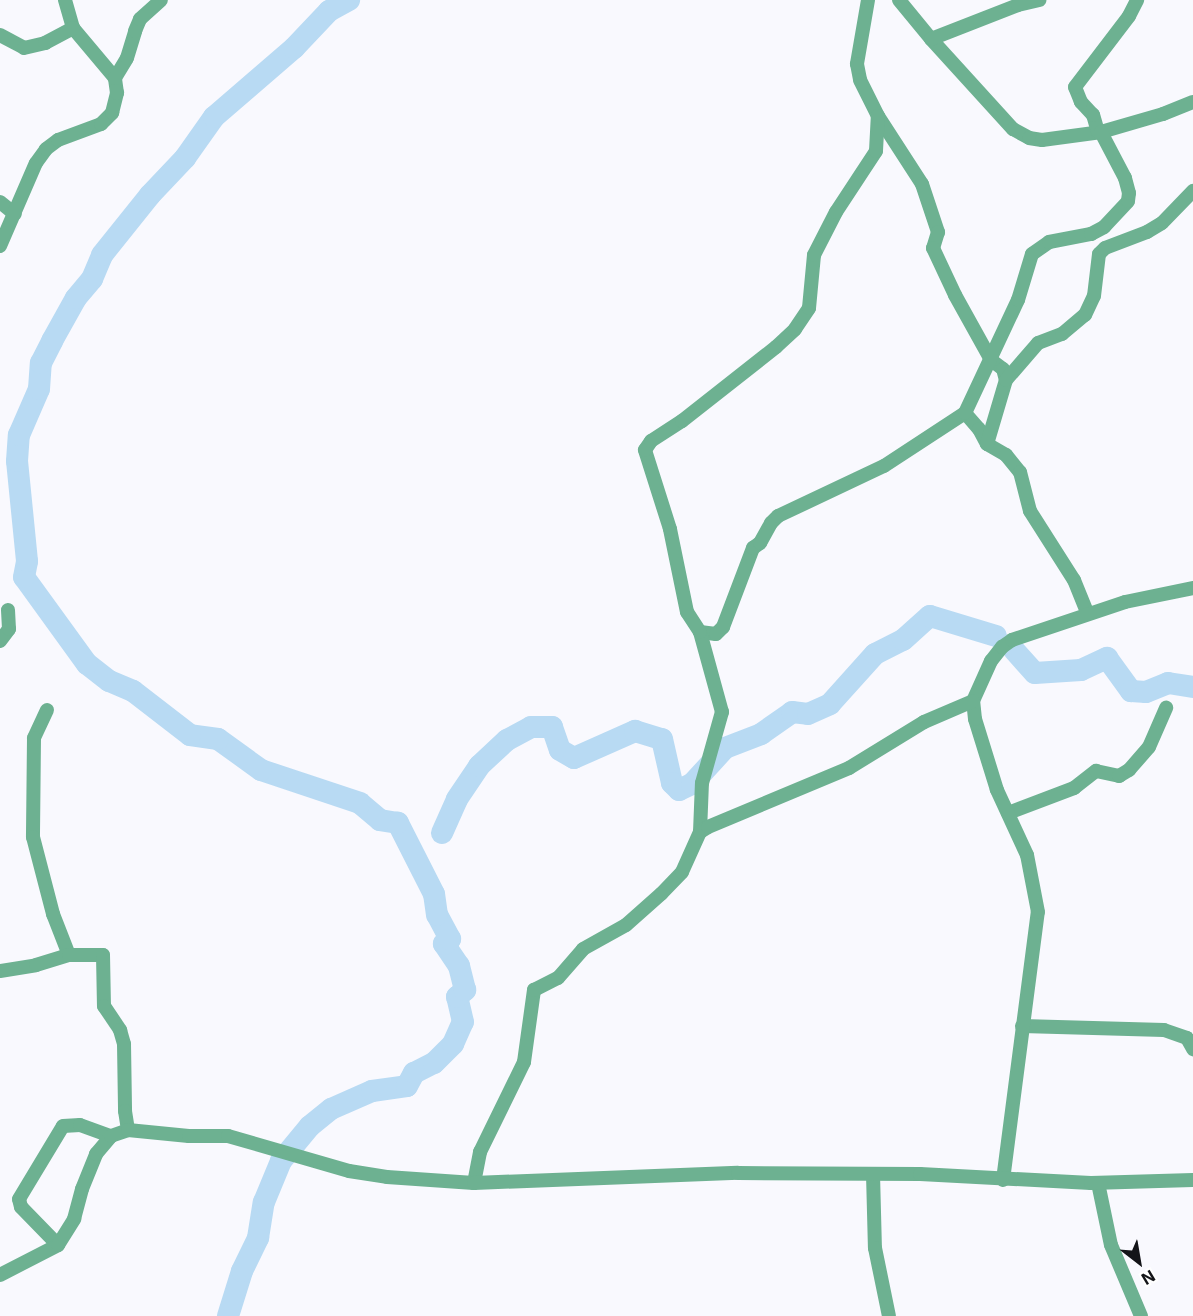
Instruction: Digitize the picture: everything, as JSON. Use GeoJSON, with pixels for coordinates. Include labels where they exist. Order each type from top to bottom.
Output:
{"type":"FeatureCollection","features":[{"type":"Feature","properties":{"kind":"street"},"geometry":{"type":"LineString","coordinates":[[0,246],[36,164],[46,149],[58,140],[100,124],[112,113],[117,93],[115,78],[73,28],[65,0]]}},
{"type":"Feature","properties":{"kind":"street"},"geometry":{"type":"LineString","coordinates":[[115,78],[127,58],[140,20],[161,0]]}},
{"type":"Feature","properties":{"kind":"street"},"geometry":{"type":"LineString","coordinates":[[868,0],[857,64],[860,80],[878,116],[922,184],[938,232],[933,248],[955,295],[991,360],[1003,369],[1006,380]]}},
{"type":"Feature","properties":{"kind":"street"},"geometry":{"type":"LineString","coordinates":[[899,0],[931,39],[1013,129],[1029,138],[1042,140],[1100,132],[1163,114],[1193,102]]}},
{"type":"Feature","properties":{"kind":"street"},"geometry":{"type":"LineString","coordinates":[[931,39],[1018,5],[1039,0]]}},
{"type":"Feature","properties":{"kind":"street"},"geometry":{"type":"LineString","coordinates":[[700,632],[716,634],[723,627],[753,548],[760,543],[771,523],[778,516],[884,466],[965,413],[980,375],[991,360],[1018,300],[1032,254],[1049,242],[1091,234],[1104,227],[1128,201],[1129,193],[1125,178],[1093,115],[1081,102],[1075,87],[1129,16],[1137,0]]}},
{"type":"Feature","properties":{"kind":"street"},"geometry":{"type":"LineString","coordinates":[[0,35],[24,48],[45,43],[73,28]]}},
{"type":"Feature","properties":{"kind":"street"},"geometry":{"type":"LineString","coordinates":[[474,1183],[480,1152],[524,1062],[534,990],[558,978],[583,949],[626,925],[661,894],[682,872],[700,832],[702,783],[722,712],[700,632],[687,612],[670,529],[645,450],[651,441],[682,421],[776,347],[804,315],[812,297],[811,268],[814,255],[836,212],[876,151],[878,116]]}},
{"type":"Feature","properties":{"kind":"street"},"geometry":{"type":"LineString","coordinates":[[987,444],[1006,380],[1038,343],[1062,333],[1085,315],[1094,296],[1099,254],[1105,248],[1147,232],[1162,223],[1193,191]]}},
{"type":"Feature","properties":{"kind":"street"},"geometry":{"type":"LineString","coordinates":[[0,202],[15,214]]}},
{"type":"Feature","properties":{"kind":"street"},"geometry":{"type":"LineString","coordinates":[[965,413],[979,429],[987,444],[1006,455],[1020,472],[1030,511],[1074,580],[1087,613]]}},
{"type":"Feature","properties":{"kind":"street"},"geometry":{"type":"LineString","coordinates":[[1003,1180],[1038,912],[1030,864],[997,790],[975,719],[973,701],[991,661],[1002,647],[1012,640],[1125,602],[1193,588]]}},
{"type":"Feature","properties":{"kind":"street"},"geometry":{"type":"LineString","coordinates":[[0,641],[9,629],[8,610]]}},
{"type":"Feature","properties":{"kind":"street"},"geometry":{"type":"LineString","coordinates":[[700,832],[849,768],[924,722],[973,701]]}},
{"type":"Feature","properties":{"kind":"street"},"geometry":{"type":"LineString","coordinates":[[1008,813],[1074,788],[1096,771],[1119,776],[1129,770],[1149,747],[1166,708]]}},
{"type":"Feature","properties":{"kind":"street"},"geometry":{"type":"LineString","coordinates":[[47,710],[34,738],[33,837],[53,914],[69,955]]}},
{"type":"Feature","properties":{"kind":"street"},"geometry":{"type":"LineString","coordinates":[[0,971],[36,965],[69,955],[103,955],[105,1006],[120,1030],[124,1044],[125,1112],[128,1130]]}},
{"type":"Feature","properties":{"kind":"street"},"geometry":{"type":"LineString","coordinates":[[1022,1026],[1164,1030],[1187,1038],[1193,1049]]}},
{"type":"Feature","properties":{"kind":"street"},"geometry":{"type":"LineString","coordinates":[[58,1245],[21,1208],[19,1199],[63,1126],[80,1125],[111,1136]]}},
{"type":"Feature","properties":{"kind":"street"},"geometry":{"type":"LineString","coordinates":[[0,1275],[58,1245],[74,1219],[82,1189],[96,1154],[111,1136],[128,1130],[189,1136],[228,1136],[349,1171],[387,1177],[474,1183],[738,1173],[921,1174],[1003,1180],[1098,1183],[1193,1180]]}},
{"type":"Feature","properties":{"kind":"street"},"geometry":{"type":"LineString","coordinates":[[873,1174],[874,1248],[889,1316]]}},
{"type":"Feature","properties":{"kind":"street"},"geometry":{"type":"LineString","coordinates":[[1098,1183],[1111,1245],[1141,1316]]}},
{"type":"Feature","properties":{"kind":"waterway"},"geometry":{"type":"LineString","coordinates":[[228,1316],[242,1271],[258,1238],[264,1202],[281,1161],[310,1126],[331,1109],[372,1091],[407,1086],[414,1073],[434,1063],[453,1044],[463,1022],[457,997],[465,990],[459,966],[444,944],[450,939],[437,915],[434,894],[398,823],[380,820],[360,803],[261,770],[218,739],[190,735],[133,691],[109,681],[87,664],[24,577],[27,561],[17,461],[19,435],[39,389],[41,363],[76,298],[92,279],[102,255],[150,195],[185,158],[214,117],[294,48],[329,11],[349,0]]}},
{"type":"Feature","properties":{"kind":"waterway"},"geometry":{"type":"LineString","coordinates":[[442,833],[457,799],[479,766],[507,740],[531,727],[552,727],[560,750],[574,758],[635,731],[662,739],[672,783],[679,790],[692,784],[725,748],[761,734],[792,712],[808,714],[830,704],[875,654],[903,640],[930,616],[996,636]]}},
{"type":"Feature","properties":{"kind":"waterway"},"geometry":{"type":"LineString","coordinates":[[1014,650],[1035,673],[1081,670],[1107,658],[1131,691],[1146,692],[1168,683],[1193,687]]}}]}
